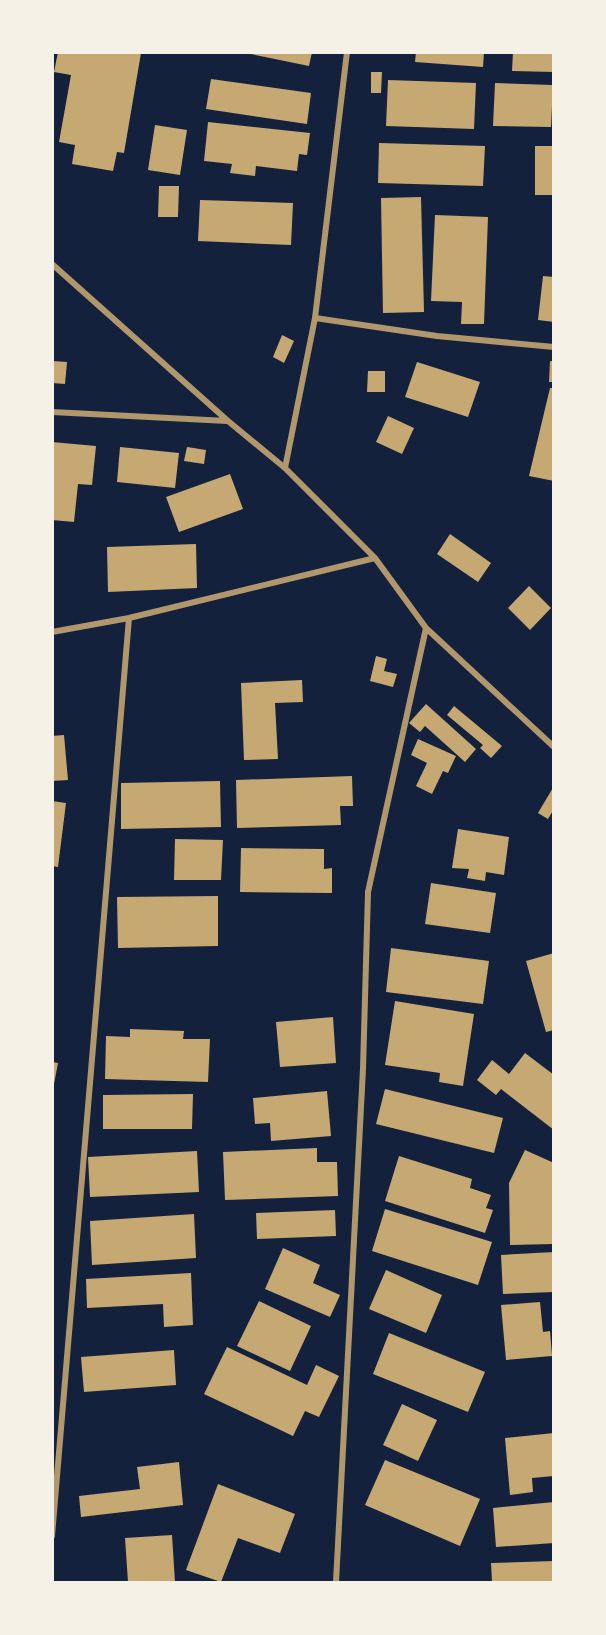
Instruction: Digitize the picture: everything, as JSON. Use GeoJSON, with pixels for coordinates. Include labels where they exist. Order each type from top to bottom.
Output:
{"type":"FeatureCollection","features":[{"type":"Feature","properties":{"kind":"street"},"geometry":{"type":"LineString","coordinates":[[285,468],[315,318],[347,52]]}},
{"type":"Feature","properties":{"kind":"street"},"geometry":{"type":"LineString","coordinates":[[52,264],[228,421],[285,468],[375,558],[426,628],[554,747]]}},
{"type":"Feature","properties":{"kind":"street"},"geometry":{"type":"LineString","coordinates":[[315,318],[437,336],[554,347]]}},
{"type":"Feature","properties":{"kind":"street"},"geometry":{"type":"LineString","coordinates":[[52,412],[228,421]]}},
{"type":"Feature","properties":{"kind":"street"},"geometry":{"type":"LineString","coordinates":[[52,632],[129,618],[375,558]]}},
{"type":"Feature","properties":{"kind":"street"},"geometry":{"type":"LineString","coordinates":[[52,1536],[129,618]]}},
{"type":"Feature","properties":{"kind":"street"},"geometry":{"type":"LineString","coordinates":[[336,1582],[363,1069],[368,892],[426,628]]}},
{"type":"Feature","properties":{"kind":"building"},"geometry":{"type":"Polygon","coordinates":[[[58,52],[141,53],[124,153],[117,152],[113,171],[72,164],[75,145],[59,142],[71,75],[54,72],[58,52]]]}},
{"type":"Feature","properties":{"kind":"building"},"geometry":{"type":"Polygon","coordinates":[[[241,52],[312,52],[309,66],[241,52]]]}},
{"type":"Feature","properties":{"kind":"building"},"geometry":{"type":"Polygon","coordinates":[[[416,52],[484,52],[483,67],[415,62],[416,52]]]}},
{"type":"Feature","properties":{"kind":"building"},"geometry":{"type":"Polygon","coordinates":[[[513,52],[554,52],[554,72],[512,71],[513,52]]]}},
{"type":"Feature","properties":{"kind":"building"},"geometry":{"type":"Polygon","coordinates":[[[371,72],[382,72],[381,93],[371,93],[371,72]]]}},
{"type":"Feature","properties":{"kind":"building"},"geometry":{"type":"Polygon","coordinates":[[[211,79],[311,93],[307,124],[206,109],[211,79]]]}},
{"type":"Feature","properties":{"kind":"building"},"geometry":{"type":"Polygon","coordinates":[[[388,80],[476,83],[474,129],[386,126],[388,80]]]}},
{"type":"Feature","properties":{"kind":"building"},"geometry":{"type":"Polygon","coordinates":[[[495,83],[553,85],[551,127],[493,126],[495,83]]]}},
{"type":"Feature","properties":{"kind":"building"},"geometry":{"type":"Polygon","coordinates":[[[208,122],[310,133],[307,155],[299,154],[297,171],[256,166],[255,176],[230,173],[232,164],[204,161],[208,122]]]}},
{"type":"Feature","properties":{"kind":"building"},"geometry":{"type":"Polygon","coordinates":[[[155,125],[187,130],[180,175],[148,170],[155,125]]]}},
{"type":"Feature","properties":{"kind":"building"},"geometry":{"type":"Polygon","coordinates":[[[379,143],[485,146],[483,186],[378,183],[379,143]]]}},
{"type":"Feature","properties":{"kind":"building"},"geometry":{"type":"Polygon","coordinates":[[[535,146],[554,146],[554,195],[535,195],[535,146]]]}},
{"type":"Feature","properties":{"kind":"building"},"geometry":{"type":"Polygon","coordinates":[[[159,186],[179,186],[178,217],[158,217],[159,186]]]}},
{"type":"Feature","properties":{"kind":"building"},"geometry":{"type":"Polygon","coordinates":[[[421,197],[424,312],[383,313],[381,198],[421,197]]]}},
{"type":"Feature","properties":{"kind":"building"},"geometry":{"type":"Polygon","coordinates":[[[200,200],[293,203],[291,245],[198,241],[200,200]]]}},
{"type":"Feature","properties":{"kind":"building"},"geometry":{"type":"Polygon","coordinates":[[[435,215],[488,217],[484,324],[461,324],[462,302],[431,301],[435,215]]]}},
{"type":"Feature","properties":{"kind":"building"},"geometry":{"type":"Polygon","coordinates":[[[543,276],[554,277],[554,322],[538,320],[543,276]]]}},
{"type":"Feature","properties":{"kind":"building"},"geometry":{"type":"Polygon","coordinates":[[[282,335],[294,341],[284,363],[273,357],[282,335]]]}},
{"type":"Feature","properties":{"kind":"building"},"geometry":{"type":"Polygon","coordinates":[[[53,361],[67,362],[65,384],[52,383],[53,361]]]}},
{"type":"Feature","properties":{"kind":"building"},"geometry":{"type":"Polygon","coordinates":[[[550,361],[554,361],[554,382],[549,382],[550,361]]]}},
{"type":"Feature","properties":{"kind":"building"},"geometry":{"type":"Polygon","coordinates":[[[417,362],[480,382],[468,417],[405,397],[417,362]]]}},
{"type":"Feature","properties":{"kind":"building"},"geometry":{"type":"Polygon","coordinates":[[[368,371],[385,371],[385,392],[367,392],[368,371]]]}},
{"type":"Feature","properties":{"kind":"building"},"geometry":{"type":"Polygon","coordinates":[[[550,388],[554,388],[554,481],[529,476],[550,388]]]}},
{"type":"Feature","properties":{"kind":"building"},"geometry":{"type":"Polygon","coordinates":[[[388,416],[414,428],[402,454],[376,442],[388,416]]]}},
{"type":"Feature","properties":{"kind":"building"},"geometry":{"type":"Polygon","coordinates":[[[52,442],[96,446],[92,485],[78,484],[74,522],[52,520],[52,442]]]}},
{"type":"Feature","properties":{"kind":"building"},"geometry":{"type":"Polygon","coordinates":[[[120,447],[179,453],[175,488],[117,482],[120,447]]]}},
{"type":"Feature","properties":{"kind":"building"},"geometry":{"type":"Polygon","coordinates":[[[187,447],[206,450],[204,464],[184,461],[187,447]]]}},
{"type":"Feature","properties":{"kind":"building"},"geometry":{"type":"Polygon","coordinates":[[[230,474],[243,509],[179,532],[166,497],[230,474]]]}},
{"type":"Feature","properties":{"kind":"building"},"geometry":{"type":"Polygon","coordinates":[[[450,534],[491,563],[478,582],[437,554],[450,534]]]}},
{"type":"Feature","properties":{"kind":"building"},"geometry":{"type":"Polygon","coordinates":[[[196,544],[197,588],[108,592],[107,547],[196,544]]]}},
{"type":"Feature","properties":{"kind":"building"},"geometry":{"type":"Polygon","coordinates":[[[529,586],[551,608],[530,630],[508,608],[529,586]]]}},
{"type":"Feature","properties":{"kind":"building"},"geometry":{"type":"Polygon","coordinates":[[[376,656],[387,659],[384,671],[397,674],[393,687],[370,681],[376,656]]]}},
{"type":"Feature","properties":{"kind":"building"},"geometry":{"type":"Polygon","coordinates":[[[302,680],[303,702],[275,703],[278,759],[244,760],[241,683],[302,680]]]}},
{"type":"Feature","properties":{"kind":"building"},"geometry":{"type":"Polygon","coordinates":[[[426,704],[476,749],[465,762],[425,726],[420,732],[409,723],[426,704]]]}},
{"type":"Feature","properties":{"kind":"building"},"geometry":{"type":"Polygon","coordinates":[[[454,706],[502,746],[491,758],[480,748],[483,745],[447,715],[454,706]]]}},
{"type":"Feature","properties":{"kind":"building"},"geometry":{"type":"Polygon","coordinates":[[[64,735],[68,780],[52,781],[52,736],[64,735]]]}},
{"type":"Feature","properties":{"kind":"building"},"geometry":{"type":"Polygon","coordinates":[[[418,739],[456,756],[448,773],[443,771],[432,794],[416,786],[427,763],[411,755],[418,739]]]}},
{"type":"Feature","properties":{"kind":"building"},"geometry":{"type":"Polygon","coordinates":[[[352,776],[353,806],[340,806],[341,825],[237,828],[236,780],[352,776]]]}},
{"type":"Feature","properties":{"kind":"building"},"geometry":{"type":"Polygon","coordinates":[[[220,781],[221,827],[121,829],[121,783],[220,781]]]}},
{"type":"Feature","properties":{"kind":"building"},"geometry":{"type":"Polygon","coordinates":[[[554,786],[554,809],[548,819],[538,813],[554,786]]]}},
{"type":"Feature","properties":{"kind":"building"},"geometry":{"type":"Polygon","coordinates":[[[52,801],[66,803],[58,867],[52,866],[52,801]]]}},
{"type":"Feature","properties":{"kind":"building"},"geometry":{"type":"Polygon","coordinates":[[[458,829],[509,837],[504,875],[486,872],[485,881],[467,878],[469,869],[452,868],[458,829]]]}},
{"type":"Feature","properties":{"kind":"building"},"geometry":{"type":"Polygon","coordinates":[[[175,839],[223,840],[221,880],[174,880],[175,839]]]}},
{"type":"Feature","properties":{"kind":"building"},"geometry":{"type":"Polygon","coordinates":[[[241,848],[324,849],[324,869],[332,868],[332,893],[240,892],[241,848]]]}},
{"type":"Feature","properties":{"kind":"building"},"geometry":{"type":"Polygon","coordinates":[[[431,883],[496,893],[490,933],[425,924],[431,883]]]}},
{"type":"Feature","properties":{"kind":"building"},"geometry":{"type":"Polygon","coordinates":[[[218,896],[218,946],[118,948],[117,897],[218,896]]]}},
{"type":"Feature","properties":{"kind":"building"},"geometry":{"type":"Polygon","coordinates":[[[391,948],[489,961],[483,1004],[386,992],[391,948]]]}},
{"type":"Feature","properties":{"kind":"building"},"geometry":{"type":"Polygon","coordinates":[[[554,953],[554,1030],[546,1032],[526,961],[554,953]]]}},
{"type":"Feature","properties":{"kind":"building"},"geometry":{"type":"Polygon","coordinates":[[[395,1001],[474,1014],[463,1086],[439,1082],[440,1073],[385,1065],[395,1001]]]}},
{"type":"Feature","properties":{"kind":"building"},"geometry":{"type":"Polygon","coordinates":[[[333,1017],[336,1063],[280,1067],[276,1022],[333,1017]]]}},
{"type":"Feature","properties":{"kind":"building"},"geometry":{"type":"Polygon","coordinates":[[[130,1029],[184,1031],[183,1039],[210,1039],[208,1082],[105,1079],[106,1036],[130,1037],[130,1029]]]}},
{"type":"Feature","properties":{"kind":"building"},"geometry":{"type":"Polygon","coordinates":[[[525,1053],[554,1075],[554,1130],[501,1089],[496,1095],[477,1080],[492,1060],[509,1074],[525,1053]]]}},
{"type":"Feature","properties":{"kind":"building"},"geometry":{"type":"Polygon","coordinates":[[[52,1062],[58,1063],[54,1084],[52,1084],[52,1062]]]}},
{"type":"Feature","properties":{"kind":"building"},"geometry":{"type":"Polygon","coordinates":[[[385,1089],[503,1118],[494,1153],[376,1124],[385,1089]]]}},
{"type":"Feature","properties":{"kind":"building"},"geometry":{"type":"Polygon","coordinates":[[[327,1091],[331,1136],[271,1141],[270,1123],[255,1124],[253,1098],[327,1091]]]}},
{"type":"Feature","properties":{"kind":"building"},"geometry":{"type":"Polygon","coordinates":[[[193,1094],[192,1129],[103,1129],[103,1095],[193,1094]]]}},
{"type":"Feature","properties":{"kind":"building"},"geometry":{"type":"Polygon","coordinates":[[[317,1148],[317,1162],[337,1162],[338,1196],[225,1200],[223,1152],[317,1148]]]}},
{"type":"Feature","properties":{"kind":"building"},"geometry":{"type":"Polygon","coordinates":[[[525,1150],[554,1163],[554,1244],[510,1245],[509,1183],[525,1150]]]}},
{"type":"Feature","properties":{"kind":"building"},"geometry":{"type":"Polygon","coordinates":[[[197,1151],[199,1192],[90,1197],[88,1157],[197,1151]]]}},
{"type":"Feature","properties":{"kind":"building"},"geometry":{"type":"Polygon","coordinates":[[[399,1156],[472,1179],[470,1188],[491,1195],[486,1208],[493,1210],[485,1233],[385,1201],[399,1156]]]}},
{"type":"Feature","properties":{"kind":"building"},"geometry":{"type":"Polygon","coordinates":[[[385,1209],[492,1242],[478,1285],[372,1251],[385,1209]]]}},
{"type":"Feature","properties":{"kind":"building"},"geometry":{"type":"Polygon","coordinates":[[[335,1210],[336,1236],[257,1239],[256,1213],[335,1210]]]}},
{"type":"Feature","properties":{"kind":"building"},"geometry":{"type":"Polygon","coordinates":[[[194,1214],[196,1258],[92,1265],[90,1221],[194,1214]]]}},
{"type":"Feature","properties":{"kind":"building"},"geometry":{"type":"Polygon","coordinates":[[[283,1248],[320,1265],[313,1283],[340,1295],[330,1317],[265,1289],[283,1248]]]}},
{"type":"Feature","properties":{"kind":"building"},"geometry":{"type":"Polygon","coordinates":[[[554,1252],[554,1292],[503,1294],[501,1255],[554,1252]]]}},
{"type":"Feature","properties":{"kind":"building"},"geometry":{"type":"Polygon","coordinates":[[[386,1270],[442,1295],[426,1333],[369,1309],[386,1270]]]}},
{"type":"Feature","properties":{"kind":"building"},"geometry":{"type":"Polygon","coordinates":[[[191,1273],[193,1325],[164,1327],[163,1304],[87,1308],[86,1279],[191,1273]]]}},
{"type":"Feature","properties":{"kind":"building"},"geometry":{"type":"Polygon","coordinates":[[[259,1301],[311,1326],[290,1371],[237,1346],[259,1301]]]}},
{"type":"Feature","properties":{"kind":"building"},"geometry":{"type":"Polygon","coordinates":[[[540,1302],[543,1332],[550,1331],[552,1356],[506,1360],[501,1305],[540,1302]]]}},
{"type":"Feature","properties":{"kind":"building"},"geometry":{"type":"Polygon","coordinates":[[[389,1333],[485,1372],[468,1412],[373,1374],[389,1333]]]}},
{"type":"Feature","properties":{"kind":"building"},"geometry":{"type":"Polygon","coordinates":[[[227,1347],[307,1385],[316,1365],[339,1376],[319,1417],[305,1411],[293,1436],[204,1394],[227,1347]]]}},
{"type":"Feature","properties":{"kind":"building"},"geometry":{"type":"Polygon","coordinates":[[[174,1350],[176,1385],[84,1392],[81,1357],[174,1350]]]}},
{"type":"Feature","properties":{"kind":"building"},"geometry":{"type":"Polygon","coordinates":[[[402,1404],[437,1420],[418,1461],[383,1445],[402,1404]]]}},
{"type":"Feature","properties":{"kind":"building"},"geometry":{"type":"Polygon","coordinates":[[[554,1433],[554,1476],[532,1478],[533,1492],[510,1495],[505,1438],[554,1433]]]}},
{"type":"Feature","properties":{"kind":"building"},"geometry":{"type":"Polygon","coordinates":[[[385,1460],[480,1499],[460,1546],[365,1505],[385,1460]]]}},
{"type":"Feature","properties":{"kind":"building"},"geometry":{"type":"Polygon","coordinates":[[[179,1462],[183,1505],[81,1517],[79,1496],[140,1489],[137,1467],[179,1462]]]}},
{"type":"Feature","properties":{"kind":"building"},"geometry":{"type":"Polygon","coordinates":[[[218,1484],[295,1514],[280,1553],[238,1538],[221,1582],[186,1570],[218,1484]]]}},
{"type":"Feature","properties":{"kind":"building"},"geometry":{"type":"Polygon","coordinates":[[[554,1502],[554,1543],[496,1547],[493,1508],[554,1502]]]}},
{"type":"Feature","properties":{"kind":"building"},"geometry":{"type":"Polygon","coordinates":[[[172,1535],[175,1582],[128,1582],[125,1538],[172,1535]]]}},
{"type":"Feature","properties":{"kind":"building"},"geometry":{"type":"Polygon","coordinates":[[[554,1561],[554,1582],[492,1582],[491,1563],[554,1561]]]}}]}
